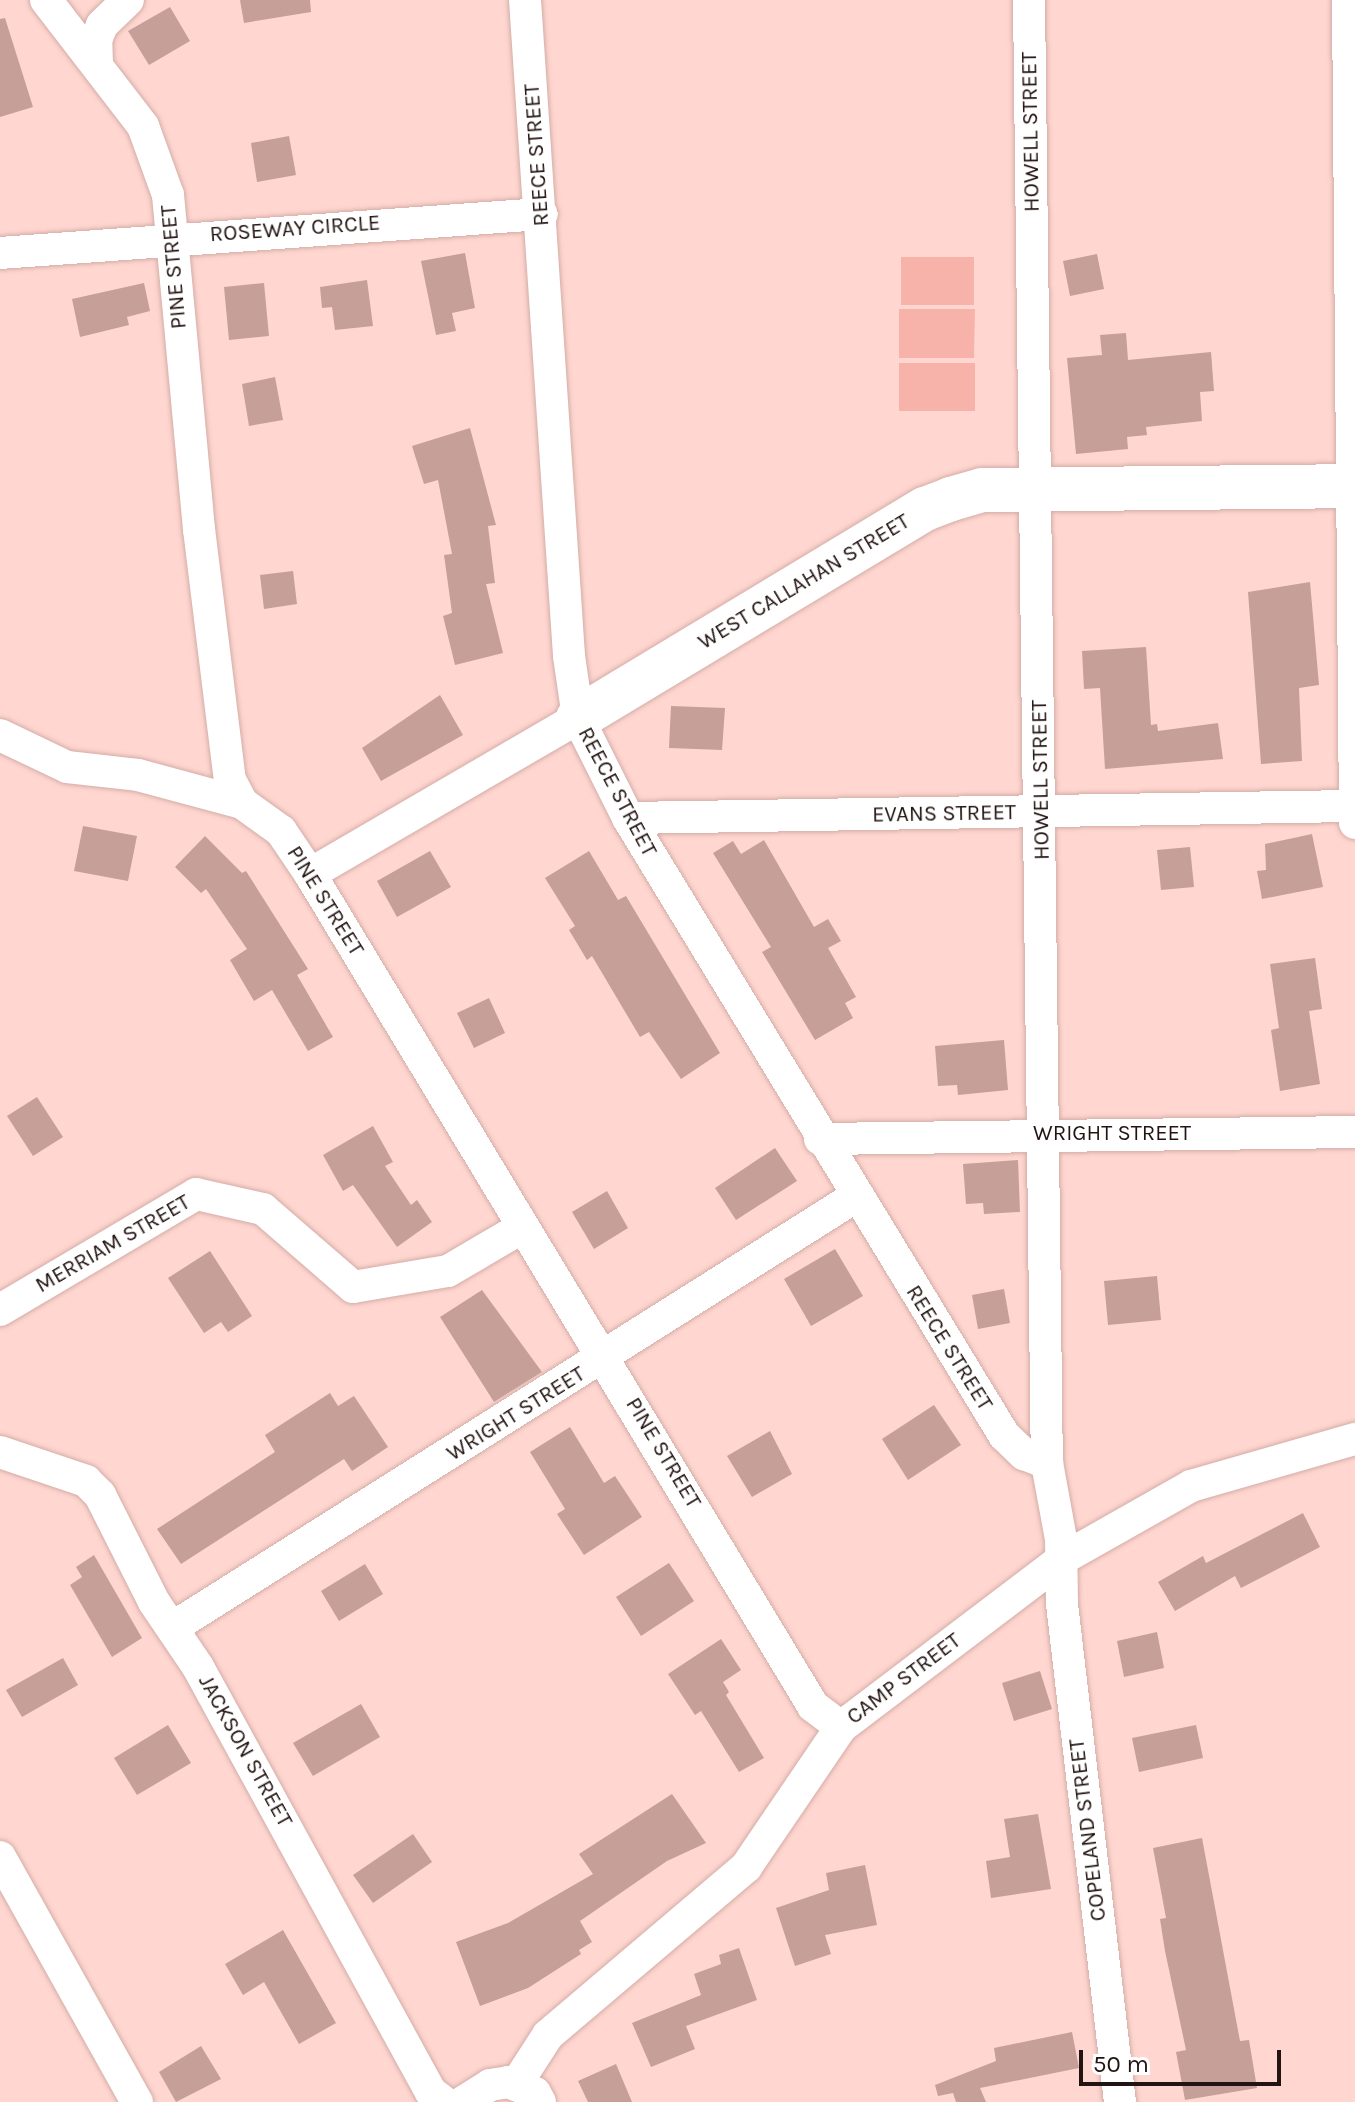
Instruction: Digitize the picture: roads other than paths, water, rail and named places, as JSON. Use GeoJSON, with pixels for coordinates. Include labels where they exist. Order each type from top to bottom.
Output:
{"type":"FeatureCollection","features":[{"type":"Feature","properties":{"kind":"street","name":"PINE STREET"},"geometry":{"type":"LineString","coordinates":[[46,0],[143,126],[155,152],[168,195],[230,780],[242,803],[281,831],[310,874],[523,1227],[606,1358],[813,1706],[841,1727]]}},
{"type":"Feature","properties":{"kind":"street"},"geometry":{"type":"LineString","coordinates":[[97,63],[96,40],[102,25],[128,0]]}},
{"type":"Feature","properties":{"kind":"street","name":"REECE STREET"},"geometry":{"type":"LineString","coordinates":[[525,0],[542,214],[569,656],[578,718],[628,818],[855,1197],[1004,1435],[1024,1454],[1047,1463]]}},
{"type":"Feature","properties":{"kind":"street","name":"HOWELL STREET"},"geometry":{"type":"LineString","coordinates":[[1029,0],[1042,812],[1047,1463],[1062,1559]]}},
{"type":"Feature","properties":{"kind":"street"},"geometry":{"type":"LineString","coordinates":[[1348,0],[1355,823]]}},
{"type":"Feature","properties":{"kind":"street","name":"ROSEWAY CIRCLE"},"geometry":{"type":"LineString","coordinates":[[0,253],[171,237],[542,214]]}},
{"type":"Feature","properties":{"kind":"street","name":"WEST CALLAHAN STREET"},"geometry":{"type":"LineString","coordinates":[[310,874],[578,718],[925,509],[982,490],[1354,486]]}},
{"type":"Feature","properties":{"kind":"street"},"geometry":{"type":"LineString","coordinates":[[0,735],[67,767],[138,775],[242,803]]}},
{"type":"Feature","properties":{"kind":"street","name":"EVANS STREET"},"geometry":{"type":"LineString","coordinates":[[628,818],[1355,806]]}},
{"type":"Feature","properties":{"kind":"street","name":"WRIGHT STREET"},"geometry":{"type":"LineString","coordinates":[[820,1139],[1355,1132]]}},
{"type":"Feature","properties":{"kind":"street","name":"MERRIAM STREET"},"geometry":{"type":"LineString","coordinates":[[0,1310],[196,1194],[263,1209],[353,1287],[448,1271],[523,1227]]}},
{"type":"Feature","properties":{"kind":"street","name":"WRIGHT STREET"},"geometry":{"type":"LineString","coordinates":[[175,1626],[606,1358],[855,1197]]}},
{"type":"Feature","properties":{"kind":"street","name":"CAMP STREET"},"geometry":{"type":"LineString","coordinates":[[529,2092],[548,2035],[746,1867],[841,1727],[1062,1559],[1191,1486],[1355,1439]]}},
{"type":"Feature","properties":{"kind":"street","name":"JACKSON STREET"},"geometry":{"type":"LineString","coordinates":[[0,1452],[86,1481],[104,1503],[154,1602],[175,1626],[431,2092],[444,2102]]}},
{"type":"Feature","properties":{"kind":"street","name":"COPELAND STREET"},"geometry":{"type":"LineString","coordinates":[[1062,1559],[1062,1604],[1120,2102]]}},
{"type":"Feature","properties":{"kind":"street"},"geometry":{"type":"LineString","coordinates":[[0,1857],[137,2102]]}},
{"type":"Feature","properties":{"kind":"street"},"geometry":{"type":"LineString","coordinates":[[463,2102],[490,2085],[529,2092]]}}]}
